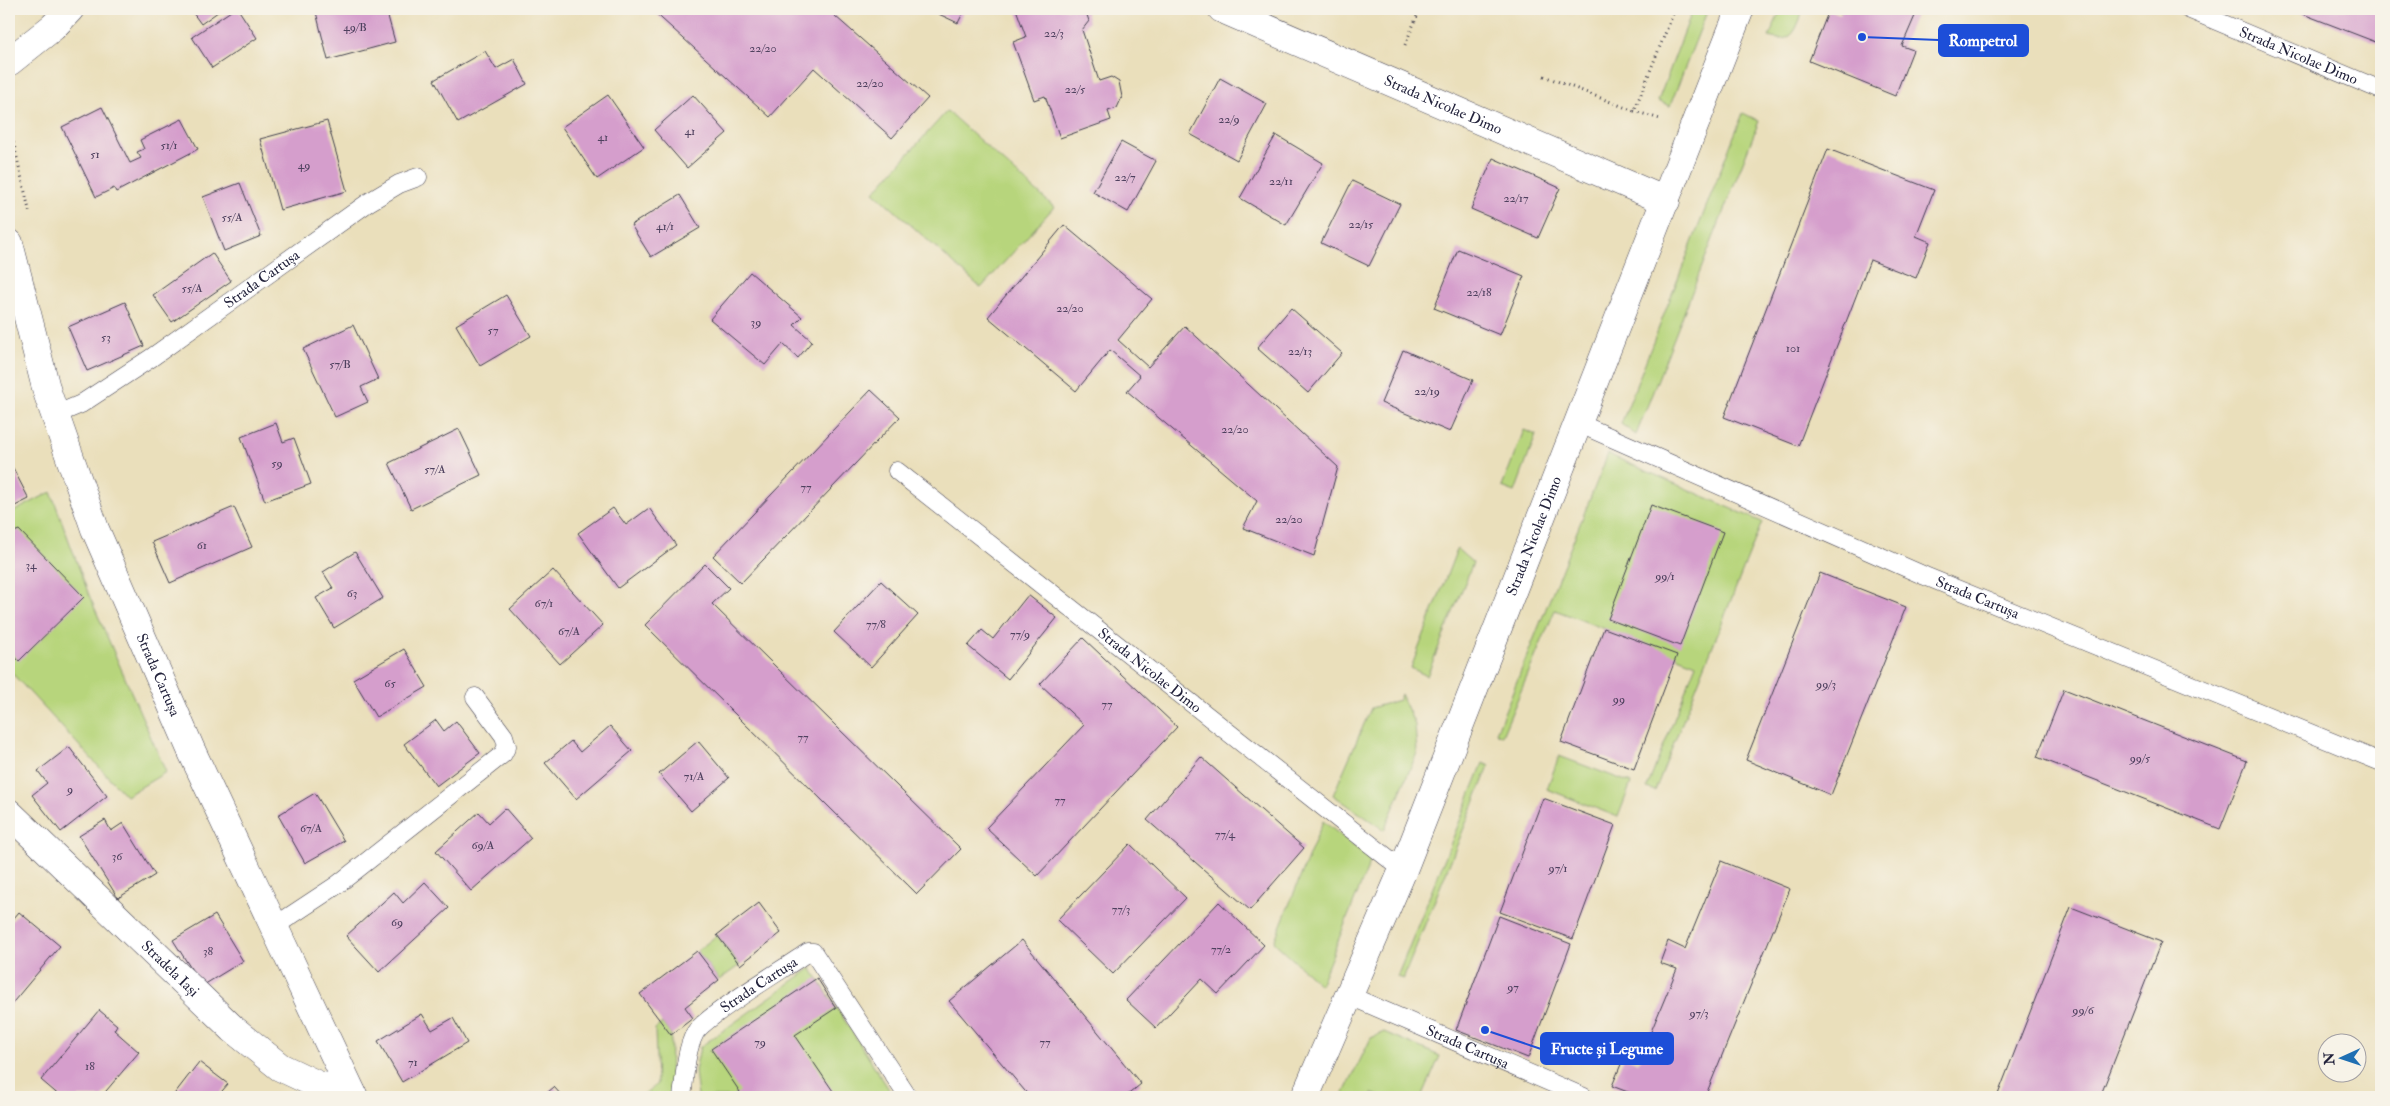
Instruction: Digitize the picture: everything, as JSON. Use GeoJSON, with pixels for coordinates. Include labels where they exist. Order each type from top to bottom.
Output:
{"type":"FeatureCollection","features":[{"type":"Feature","properties":{"kind":"street"},"geometry":{"type":"LineString","coordinates":[[9,62],[52,27],[70,9]]}},
{"type":"Feature","properties":{"kind":"street","name":"Strada Nicolae Dimo"},"geometry":{"type":"LineString","coordinates":[[1222,9],[1666,201]]}},
{"type":"Feature","properties":{"kind":"street","name":"Strada Nicolae Dimo"},"geometry":{"type":"LineString","coordinates":[[1305,1097],[1403,870],[1740,9]]}},
{"type":"Feature","properties":{"kind":"street","name":"Strada Cartușa"},"geometry":{"type":"LineString","coordinates":[[9,242],[34,343],[55,415],[95,529],[192,752],[353,1095]]}},
{"type":"Feature","properties":{"kind":"street","name":"Stradela Iași"},"geometry":{"type":"LineString","coordinates":[[9,813],[232,1029],[280,1067],[318,1085],[353,1095]]}},
{"type":"Feature","properties":{"kind":"lane","name":"Strada Nicolae Dimo"},"geometry":{"type":"LineString","coordinates":[[2188,9],[2381,90]]}},
{"type":"Feature","properties":{"kind":"lane","name":"Strada Cartușa"},"geometry":{"type":"LineString","coordinates":[[55,415],[81,404],[151,358],[368,202],[398,184],[418,177]]}},
{"type":"Feature","properties":{"kind":"lane","name":"Strada Cartușa"},"geometry":{"type":"LineString","coordinates":[[1578,423],[1925,576],[2381,762]]}},
{"type":"Feature","properties":{"kind":"lane","name":"Strada Nicolae Dimo"},"geometry":{"type":"LineString","coordinates":[[897,470],[1403,870]]}},
{"type":"Feature","properties":{"kind":"lane"},"geometry":{"type":"LineString","coordinates":[[275,926],[337,885],[503,754],[507,746],[504,736],[475,697]]}},
{"type":"Feature","properties":{"kind":"lane","name":"Strada Cartușa"},"geometry":{"type":"LineString","coordinates":[[682,1097],[689,1048],[696,1032],[711,1018],[808,952],[813,952],[908,1097]]}},
{"type":"Feature","properties":{"kind":"lane","name":"Strada Cartușa"},"geometry":{"type":"LineString","coordinates":[[1350,996],[1584,1097]]}},
{"type":"Feature","properties":{"kind":"path"},"geometry":{"type":"LineString","coordinates":[[1405,45],[1420,10],[1412,9]]}},
{"type":"Feature","properties":{"kind":"path"},"geometry":{"type":"LineString","coordinates":[[1634,111],[1675,9]]}},
{"type":"Feature","properties":{"kind":"path"},"geometry":{"type":"LineString","coordinates":[[1544,76],[1634,111],[1661,119]]}},
{"type":"Feature","properties":{"kind":"path"},"geometry":{"type":"LineString","coordinates":[[9,123],[32,220]]}},
{"type":"Feature","properties":{"kind":"green space"},"geometry":{"type":"Polygon","coordinates":[[[1693,9],[1708,9],[1670,106],[1658,101],[1693,9]]]}},
{"type":"Feature","properties":{"kind":"green space"},"geometry":{"type":"Polygon","coordinates":[[[1781,9],[1804,9],[1796,28],[1789,37],[1777,39],[1769,37],[1781,9]]]}},
{"type":"Feature","properties":{"kind":"green space"},"geometry":{"type":"Polygon","coordinates":[[[947,111],[1054,207],[981,288],[874,192],[947,111]]]}},
{"type":"Feature","properties":{"kind":"green space"},"geometry":{"type":"Polygon","coordinates":[[[1743,113],[1759,121],[1636,435],[1621,424],[1743,113]]]}},
{"type":"Feature","properties":{"kind":"green space"},"geometry":{"type":"Polygon","coordinates":[[[1524,430],[1536,435],[1515,492],[1502,487],[1524,430]]]}},
{"type":"Feature","properties":{"kind":"green space"},"geometry":{"type":"Polygon","coordinates":[[[1608,454],[1762,522],[1655,791],[1647,788],[1696,664],[1555,610],[1502,736],[1496,733],[1608,454]]]}},
{"type":"Feature","properties":{"kind":"green space"},"geometry":{"type":"Polygon","coordinates":[[[51,492],[89,595],[166,772],[126,796],[9,670],[9,514],[51,492]]]}},
{"type":"Feature","properties":{"kind":"green space"},"geometry":{"type":"Polygon","coordinates":[[[1457,549],[1473,563],[1427,676],[1411,668],[1457,549]]]}},
{"type":"Feature","properties":{"kind":"green space"},"geometry":{"type":"Polygon","coordinates":[[[1401,694],[1415,725],[1417,753],[1384,830],[1333,795],[1371,708],[1399,700],[1401,694]]]}},
{"type":"Feature","properties":{"kind":"green space"},"geometry":{"type":"Polygon","coordinates":[[[1559,756],[1631,783],[1618,817],[1547,789],[1559,756]]]}},
{"type":"Feature","properties":{"kind":"green space"},"geometry":{"type":"Polygon","coordinates":[[[1483,763],[1489,766],[1403,979],[1397,977],[1483,763]]]}},
{"type":"Feature","properties":{"kind":"green space"},"geometry":{"type":"Polygon","coordinates":[[[1323,821],[1371,860],[1320,985],[1274,942],[1323,821]]]}},
{"type":"Feature","properties":{"kind":"green space"},"geometry":{"type":"Polygon","coordinates":[[[717,935],[740,965],[719,980],[697,951],[717,935]]]}},
{"type":"Feature","properties":{"kind":"green space"},"geometry":{"type":"Polygon","coordinates":[[[811,968],[894,1097],[698,1097],[695,1071],[700,1047],[811,968]]]}},
{"type":"Feature","properties":{"kind":"green space"},"geometry":{"type":"Polygon","coordinates":[[[662,1023],[671,1035],[670,1095],[669,1097],[640,1097],[657,1084],[655,1029],[662,1023]]]}},
{"type":"Feature","properties":{"kind":"green space"},"geometry":{"type":"Polygon","coordinates":[[[1384,1032],[1440,1056],[1422,1097],[1381,1097],[1372,1093],[1370,1097],[1342,1097],[1371,1038],[1384,1032]]]}},
{"type":"Feature","properties":{"kind":"building"},"geometry":{"type":"Polygon","coordinates":[[[190,9],[222,9],[201,24],[190,9]]]}},
{"type":"Feature","properties":{"kind":"building"},"geometry":{"type":"Polygon","coordinates":[[[234,9],[238,9],[257,38],[212,68],[192,37],[234,9]]]}},
{"type":"Feature","properties":{"kind":"building"},"geometry":{"type":"Polygon","coordinates":[[[328,9],[386,9],[395,42],[328,60],[316,12],[328,9]]]}},
{"type":"Feature","properties":{"kind":"building"},"geometry":{"type":"Polygon","coordinates":[[[651,9],[827,9],[928,98],[892,138],[814,68],[770,117],[651,9]]]}},
{"type":"Feature","properties":{"kind":"building"},"geometry":{"type":"Polygon","coordinates":[[[928,9],[965,9],[958,23],[928,9]]]}},
{"type":"Feature","properties":{"kind":"building"},"geometry":{"type":"Polygon","coordinates":[[[1016,9],[1085,9],[1089,21],[1082,30],[1099,81],[1111,77],[1119,82],[1122,97],[1117,108],[1108,111],[1111,120],[1060,138],[1045,96],[1034,100],[1013,42],[1026,37],[1016,9]]]}},
{"type":"Feature","properties":{"kind":"building"},"geometry":{"type":"Polygon","coordinates":[[[1842,9],[1918,9],[1902,46],[1913,50],[1895,96],[1809,61],[1829,10],[1840,14],[1842,9]]]}},
{"type":"Feature","properties":{"kind":"building"},"geometry":{"type":"Polygon","coordinates":[[[1963,9],[1979,9],[1976,14],[1963,9]]]}},
{"type":"Feature","properties":{"kind":"building"},"geometry":{"type":"Polygon","coordinates":[[[2290,9],[2381,9],[2381,44],[2290,9]]]}},
{"type":"Feature","properties":{"kind":"building"},"geometry":{"type":"Polygon","coordinates":[[[485,51],[496,69],[514,59],[527,84],[458,123],[434,80],[485,51]]]}},
{"type":"Feature","properties":{"kind":"building"},"geometry":{"type":"Polygon","coordinates":[[[1220,78],[1267,104],[1237,160],[1190,134],[1220,78]]]}},
{"type":"Feature","properties":{"kind":"building"},"geometry":{"type":"Polygon","coordinates":[[[608,95],[644,147],[597,179],[562,127],[608,95]]]}},
{"type":"Feature","properties":{"kind":"building"},"geometry":{"type":"Polygon","coordinates":[[[693,95],[727,133],[687,168],[654,130],[693,95]]]}},
{"type":"Feature","properties":{"kind":"building"},"geometry":{"type":"Polygon","coordinates":[[[102,107],[130,163],[141,158],[137,152],[144,149],[140,140],[182,119],[198,149],[116,192],[114,188],[96,197],[62,127],[102,107]]]}},
{"type":"Feature","properties":{"kind":"building"},"geometry":{"type":"Polygon","coordinates":[[[327,121],[347,191],[280,210],[260,139],[327,121]]]}},
{"type":"Feature","properties":{"kind":"building"},"geometry":{"type":"Polygon","coordinates":[[[1276,135],[1323,163],[1286,225],[1240,198],[1276,135]]]}},
{"type":"Feature","properties":{"kind":"building"},"geometry":{"type":"Polygon","coordinates":[[[1121,142],[1156,161],[1128,212],[1093,192],[1121,142]]]}},
{"type":"Feature","properties":{"kind":"building"},"geometry":{"type":"Polygon","coordinates":[[[1828,149],[1934,190],[1916,236],[1930,242],[1916,278],[1870,260],[1798,446],[1724,417],[1828,149]]]}},
{"type":"Feature","properties":{"kind":"building"},"geometry":{"type":"Polygon","coordinates":[[[1493,158],[1560,188],[1538,238],[1471,209],[1493,158]]]}},
{"type":"Feature","properties":{"kind":"building"},"geometry":{"type":"Polygon","coordinates":[[[1352,181],[1400,204],[1369,266],[1321,243],[1352,181]]]}},
{"type":"Feature","properties":{"kind":"building"},"geometry":{"type":"Polygon","coordinates":[[[240,183],[261,236],[224,251],[203,197],[240,183]]]}},
{"type":"Feature","properties":{"kind":"building"},"geometry":{"type":"Polygon","coordinates":[[[680,195],[700,228],[651,257],[631,225],[680,195]]]}},
{"type":"Feature","properties":{"kind":"building"},"geometry":{"type":"Polygon","coordinates":[[[1064,225],[1152,299],[1118,340],[1148,367],[1185,326],[1338,467],[1314,556],[1243,528],[1257,501],[1127,391],[1140,376],[1110,350],[1076,391],[988,317],[1064,225]]]}},
{"type":"Feature","properties":{"kind":"building"},"geometry":{"type":"Polygon","coordinates":[[[1458,249],[1524,276],[1500,335],[1434,308],[1458,249]]]}},
{"type":"Feature","properties":{"kind":"building"},"geometry":{"type":"Polygon","coordinates":[[[212,253],[231,281],[172,322],[153,295],[212,253]]]}},
{"type":"Feature","properties":{"kind":"building"},"geometry":{"type":"Polygon","coordinates":[[[750,272],[802,317],[794,325],[812,341],[798,358],[783,344],[765,365],[710,319],[750,272]]]}},
{"type":"Feature","properties":{"kind":"building"},"geometry":{"type":"Polygon","coordinates":[[[506,295],[531,336],[480,366],[456,325],[506,295]]]}},
{"type":"Feature","properties":{"kind":"building"},"geometry":{"type":"Polygon","coordinates":[[[125,302],[144,346],[87,371],[68,327],[125,302]]]}},
{"type":"Feature","properties":{"kind":"building"},"geometry":{"type":"Polygon","coordinates":[[[1291,308],[1342,353],[1308,393],[1257,348],[1291,308]]]}},
{"type":"Feature","properties":{"kind":"building"},"geometry":{"type":"Polygon","coordinates":[[[353,325],[378,379],[361,387],[368,402],[335,417],[303,349],[353,325]]]}},
{"type":"Feature","properties":{"kind":"building"},"geometry":{"type":"Polygon","coordinates":[[[1403,350],[1473,380],[1450,432],[1381,403],[1403,350]]]}},
{"type":"Feature","properties":{"kind":"building"},"geometry":{"type":"Polygon","coordinates":[[[871,390],[900,417],[741,583],[713,556],[871,390]]]}},
{"type":"Feature","properties":{"kind":"building"},"geometry":{"type":"Polygon","coordinates":[[[276,423],[283,442],[294,438],[311,484],[265,501],[241,437],[276,423]]]}},
{"type":"Feature","properties":{"kind":"building"},"geometry":{"type":"Polygon","coordinates":[[[459,429],[481,475],[411,509],[389,463],[459,429]]]}},
{"type":"Feature","properties":{"kind":"building"},"geometry":{"type":"Polygon","coordinates":[[[13,468],[29,499],[9,509],[9,471],[13,468]]]}},
{"type":"Feature","properties":{"kind":"building"},"geometry":{"type":"Polygon","coordinates":[[[1651,505],[1723,532],[1680,646],[1608,619],[1651,505]]]}},
{"type":"Feature","properties":{"kind":"building"},"geometry":{"type":"Polygon","coordinates":[[[234,507],[252,547],[170,583],[152,542],[234,507]]]}},
{"type":"Feature","properties":{"kind":"building"},"geometry":{"type":"Polygon","coordinates":[[[613,508],[626,525],[649,508],[676,545],[618,588],[578,533],[613,508]]]}},
{"type":"Feature","properties":{"kind":"building"},"geometry":{"type":"Polygon","coordinates":[[[19,530],[84,597],[19,661],[9,650],[9,534],[19,530]]]}},
{"type":"Feature","properties":{"kind":"building"},"geometry":{"type":"Polygon","coordinates":[[[355,552],[383,598],[334,628],[316,598],[333,588],[323,572],[355,552]]]}},
{"type":"Feature","properties":{"kind":"building"},"geometry":{"type":"Polygon","coordinates":[[[705,564],[729,588],[712,604],[961,849],[917,894],[645,625],[705,564]]]}},
{"type":"Feature","properties":{"kind":"building"},"geometry":{"type":"Polygon","coordinates":[[[553,570],[603,625],[560,664],[510,609],[553,570]]]}},
{"type":"Feature","properties":{"kind":"building"},"geometry":{"type":"Polygon","coordinates":[[[1820,573],[1906,607],[1831,795],[1746,760],[1820,573]]]}},
{"type":"Feature","properties":{"kind":"building"},"geometry":{"type":"Polygon","coordinates":[[[881,581],[918,615],[871,667],[834,632],[881,581]]]}},
{"type":"Feature","properties":{"kind":"building"},"geometry":{"type":"Polygon","coordinates":[[[1028,595],[1057,618],[1008,679],[968,646],[982,630],[993,639],[1028,595]]]}},
{"type":"Feature","properties":{"kind":"building"},"geometry":{"type":"Polygon","coordinates":[[[1604,628],[1677,655],[1634,769],[1561,742],[1604,628]]]}},
{"type":"Feature","properties":{"kind":"building"},"geometry":{"type":"Polygon","coordinates":[[[1083,638],[1177,727],[1037,876],[986,828],[1084,725],[1040,684],[1083,638]]]}},
{"type":"Feature","properties":{"kind":"building"},"geometry":{"type":"Polygon","coordinates":[[[404,649],[427,687],[376,717],[353,679],[404,649]]]}},
{"type":"Feature","properties":{"kind":"building"},"geometry":{"type":"Polygon","coordinates":[[[2064,689],[2247,761],[2220,829],[2037,757],[2064,689]]]}},
{"type":"Feature","properties":{"kind":"building"},"geometry":{"type":"Polygon","coordinates":[[[436,720],[444,731],[456,721],[480,753],[436,786],[404,744],[436,720]]]}},
{"type":"Feature","properties":{"kind":"building"},"geometry":{"type":"Polygon","coordinates":[[[610,726],[632,751],[576,799],[545,763],[571,741],[580,752],[610,726]]]}},
{"type":"Feature","properties":{"kind":"building"},"geometry":{"type":"Polygon","coordinates":[[[698,741],[729,778],[691,811],[659,774],[698,741]]]}},
{"type":"Feature","properties":{"kind":"building"},"geometry":{"type":"Polygon","coordinates":[[[69,747],[107,796],[61,832],[32,795],[47,783],[38,771],[69,747]]]}},
{"type":"Feature","properties":{"kind":"building"},"geometry":{"type":"Polygon","coordinates":[[[1201,757],[1304,848],[1250,910],[1147,820],[1201,757]]]}},
{"type":"Feature","properties":{"kind":"building"},"geometry":{"type":"Polygon","coordinates":[[[315,793],[344,841],[305,863],[278,815],[315,793]]]}},
{"type":"Feature","properties":{"kind":"building"},"geometry":{"type":"Polygon","coordinates":[[[1543,798],[1615,825],[1573,939],[1500,912],[1543,798]]]}},
{"type":"Feature","properties":{"kind":"building"},"geometry":{"type":"Polygon","coordinates":[[[505,808],[531,838],[471,891],[436,851],[479,812],[489,823],[505,808]]]}},
{"type":"Feature","properties":{"kind":"building"},"geometry":{"type":"Polygon","coordinates":[[[105,820],[111,831],[123,823],[155,875],[118,898],[79,836],[105,820]]]}},
{"type":"Feature","properties":{"kind":"building"},"geometry":{"type":"Polygon","coordinates":[[[1130,844],[1186,898],[1113,974],[1057,920],[1130,844]]]}},
{"type":"Feature","properties":{"kind":"building"},"geometry":{"type":"Polygon","coordinates":[[[1721,861],[1790,889],[1705,1097],[1641,1097],[1612,1086],[1624,1057],[1638,1063],[1677,969],[1660,963],[1668,941],[1685,949],[1721,861]]]}},
{"type":"Feature","properties":{"kind":"building"},"geometry":{"type":"Polygon","coordinates":[[[425,882],[449,908],[379,972],[346,936],[394,892],[403,903],[425,882]]]}},
{"type":"Feature","properties":{"kind":"building"},"geometry":{"type":"Polygon","coordinates":[[[1219,902],[1264,945],[1218,994],[1202,979],[1156,1028],[1126,1000],[1219,902]]]}},
{"type":"Feature","properties":{"kind":"building"},"geometry":{"type":"Polygon","coordinates":[[[759,903],[781,933],[740,965],[717,935],[759,903]]]}},
{"type":"Feature","properties":{"kind":"building"},"geometry":{"type":"Polygon","coordinates":[[[2071,907],[2161,942],[2100,1097],[1997,1097],[2071,907]]]}},
{"type":"Feature","properties":{"kind":"building"},"geometry":{"type":"Polygon","coordinates":[[[19,912],[60,946],[9,1007],[9,924],[19,912]]]}},
{"type":"Feature","properties":{"kind":"building"},"geometry":{"type":"Polygon","coordinates":[[[215,915],[243,961],[202,986],[173,940],[215,915]]]}},
{"type":"Feature","properties":{"kind":"building"},"geometry":{"type":"Polygon","coordinates":[[[1499,916],[1571,944],[1528,1058],[1456,1030],[1499,916]]]}},
{"type":"Feature","properties":{"kind":"building"},"geometry":{"type":"Polygon","coordinates":[[[1022,940],[1141,1084],[1125,1097],[1030,1097],[949,1001],[1022,940]]]}},
{"type":"Feature","properties":{"kind":"building"},"geometry":{"type":"Polygon","coordinates":[[[697,951],[719,980],[685,1007],[693,1018],[671,1035],[640,994],[697,951]]]}},
{"type":"Feature","properties":{"kind":"building"},"geometry":{"type":"Polygon","coordinates":[[[817,978],[836,1008],[795,1035],[837,1097],[731,1097],[740,1092],[711,1049],[817,978]]]}},
{"type":"Feature","properties":{"kind":"building"},"geometry":{"type":"Polygon","coordinates":[[[99,1010],[117,1025],[114,1030],[139,1052],[101,1097],[61,1097],[41,1080],[99,1010]]]}},
{"type":"Feature","properties":{"kind":"building"},"geometry":{"type":"Polygon","coordinates":[[[422,1014],[432,1030],[453,1018],[467,1043],[402,1082],[378,1041],[422,1014]]]}},
{"type":"Feature","properties":{"kind":"building"},"geometry":{"type":"Polygon","coordinates":[[[199,1062],[228,1084],[217,1097],[172,1097],[199,1062]]]}},
{"type":"Feature","properties":{"kind":"building"},"geometry":{"type":"Polygon","coordinates":[[[554,1087],[563,1097],[542,1097],[554,1087]]]}},
{"type":"Feature","properties":{"kind":"place","name":"Rompetrol"},"geometry":{"type":"Point","coordinates":[1862,37]}},
{"type":"Feature","properties":{"kind":"place","name":"Fructe și Legume"},"geometry":{"type":"Point","coordinates":[1485,1030]}}]}
